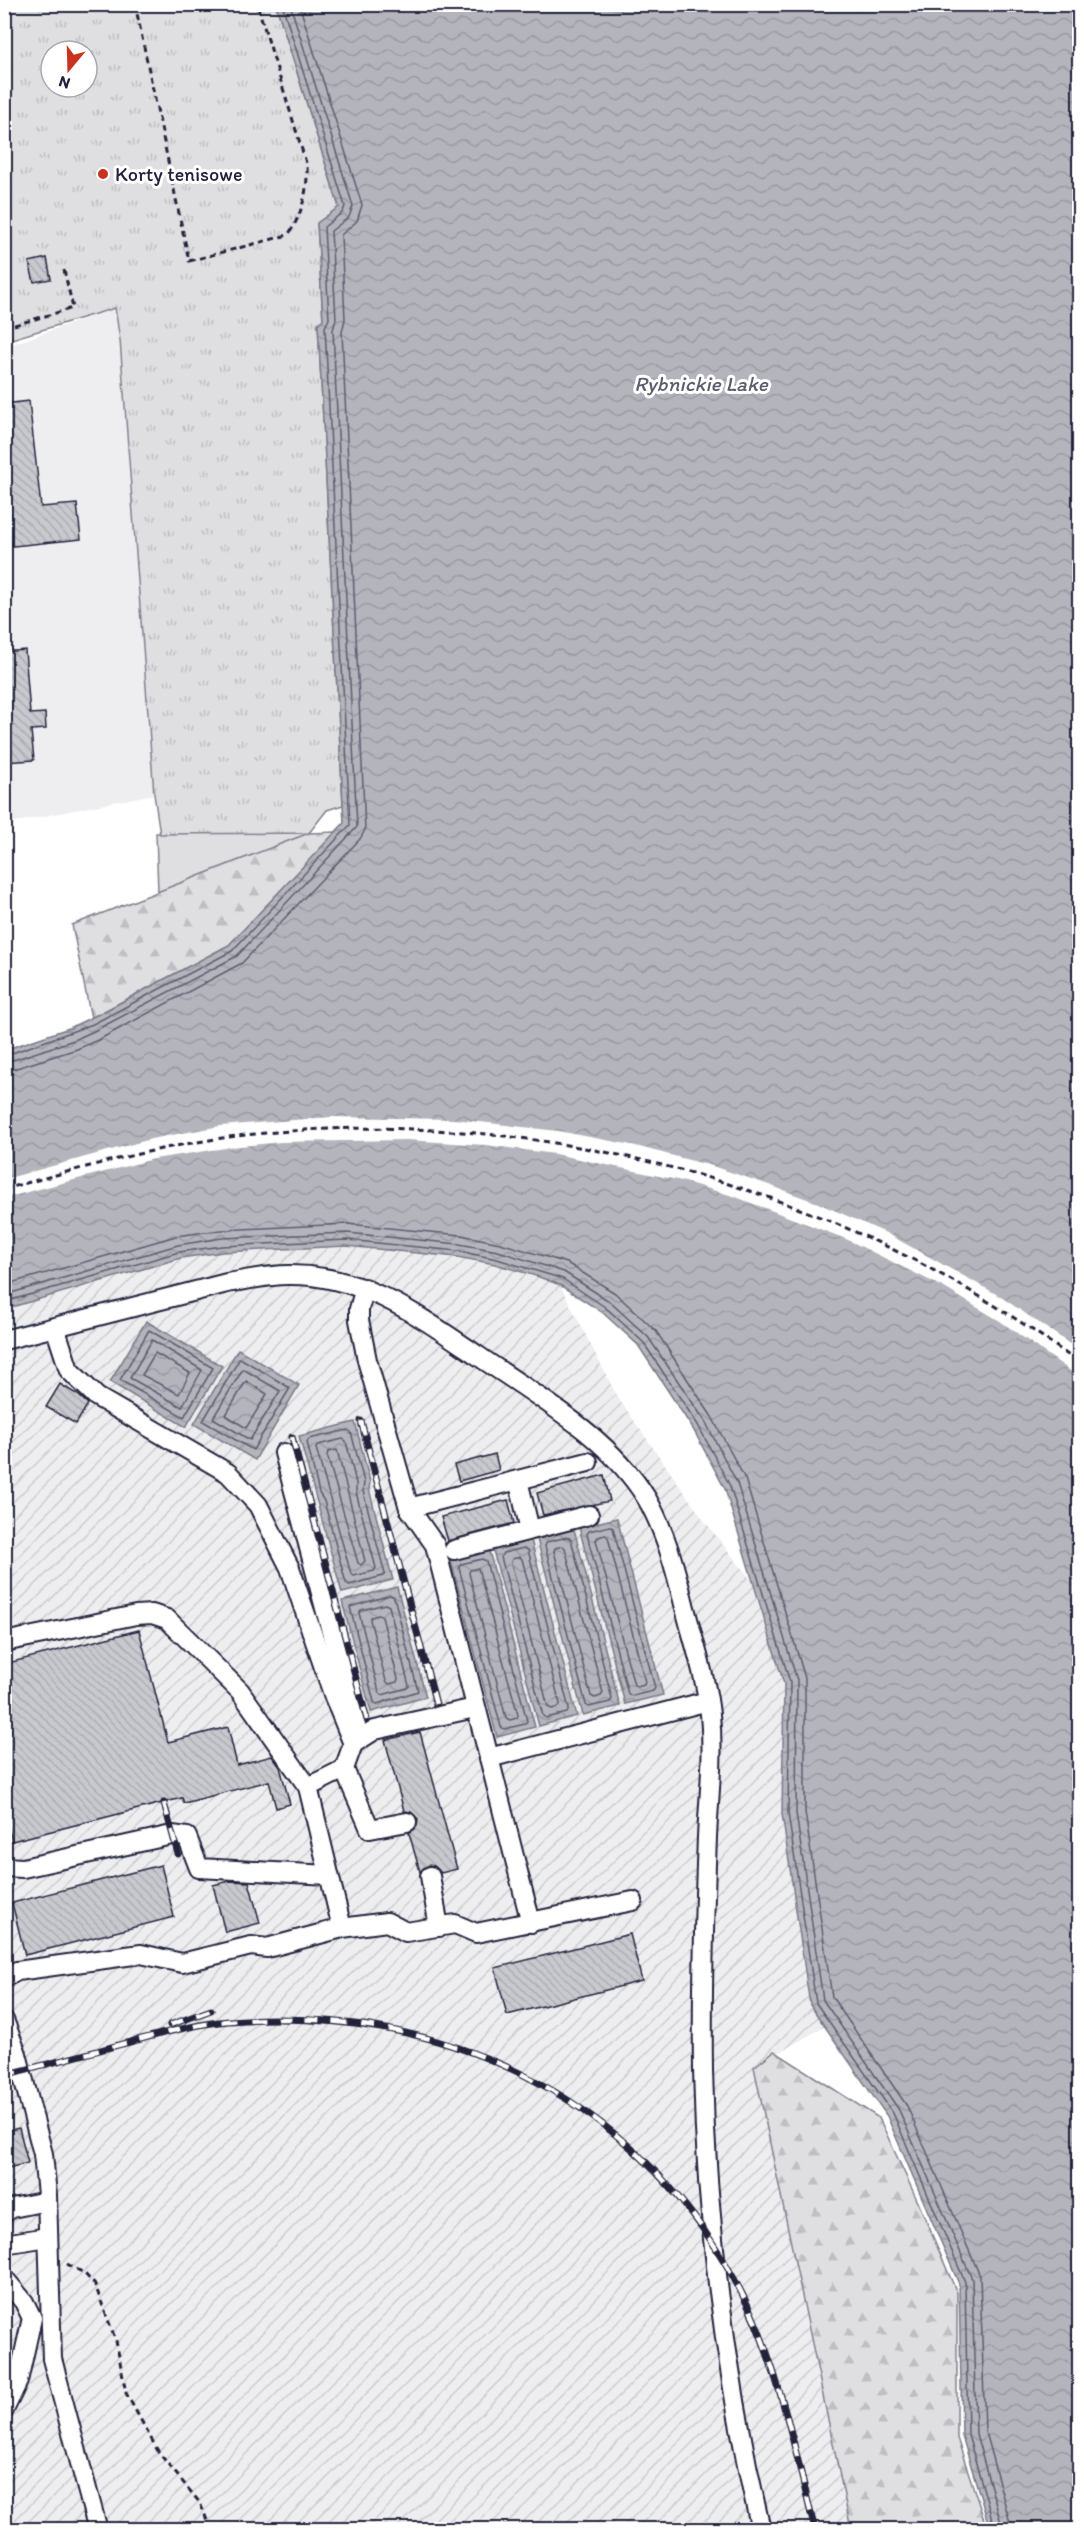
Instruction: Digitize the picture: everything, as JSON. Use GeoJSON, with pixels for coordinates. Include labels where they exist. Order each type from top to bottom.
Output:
{"type":"FeatureCollection","features":[{"type":"Feature","properties":{"kind":"lane"},"geometry":{"type":"LineString","coordinates":[[4,1340],[227,1283],[270,1276],[317,1277],[346,1282],[365,1288],[421,1317],[545,1402],[596,1441],[634,1480],[656,1517],[666,1542],[708,1701],[711,1762],[703,2007],[706,2148],[713,2246],[725,2344],[746,2463],[761,2529]]}},
{"type":"Feature","properties":{"kind":"lane"},"geometry":{"type":"LineString","coordinates":[[365,1288],[359,1309],[360,1332],[409,1508],[435,1545],[531,1923]]}},
{"type":"Feature","properties":{"kind":"lane"},"geometry":{"type":"LineString","coordinates":[[55,1327],[69,1371],[97,1397],[228,1473],[258,1505],[290,1568],[334,1697],[356,1742]]}},
{"type":"Feature","properties":{"kind":"lane"},"geometry":{"type":"LineString","coordinates":[[284,1454],[356,1742]]}},
{"type":"Feature","properties":{"kind":"lane"},"geometry":{"type":"LineString","coordinates":[[409,1508],[588,1462]]}},
{"type":"Feature","properties":{"kind":"lane"},"geometry":{"type":"LineString","coordinates":[[518,1480],[530,1530]]}},
{"type":"Feature","properties":{"kind":"lane"},"geometry":{"type":"LineString","coordinates":[[454,1550],[589,1515]]}},
{"type":"Feature","properties":{"kind":"lane"},"geometry":{"type":"LineString","coordinates":[[4,1642],[136,1615],[152,1614],[167,1619],[240,1691],[308,1787],[342,1928]]}},
{"type":"Feature","properties":{"kind":"lane"},"geometry":{"type":"LineString","coordinates":[[489,1758],[708,1701]]}},
{"type":"Feature","properties":{"kind":"lane"},"geometry":{"type":"LineString","coordinates":[[308,1787],[344,1769],[356,1742],[375,1730],[475,1708]]}},
{"type":"Feature","properties":{"kind":"lane"},"geometry":{"type":"LineString","coordinates":[[344,1769],[370,1829],[406,1822]]}},
{"type":"Feature","properties":{"kind":"lane"},"geometry":{"type":"LineString","coordinates":[[4,1867],[23,1868],[172,1835],[188,1837],[199,1868],[329,1875]]}},
{"type":"Feature","properties":{"kind":"lane"},"geometry":{"type":"LineString","coordinates":[[430,1876],[439,1927]]}},
{"type":"Feature","properties":{"kind":"lane"},"geometry":{"type":"LineString","coordinates":[[4,1978],[17,1971],[141,1954],[182,1963],[251,1946],[267,1948],[342,1928],[387,1922],[406,1932],[455,1924],[476,1933],[633,1900]]}},
{"type":"Feature","properties":{"kind":"lane"},"geometry":{"type":"LineString","coordinates":[[4,2020],[17,2054],[39,2135],[45,2174],[48,2246],[41,2319],[18,2381],[4,2410]]}},
{"type":"Feature","properties":{"kind":"lane"},"geometry":{"type":"LineString","coordinates":[[4,2213],[12,2208],[47,2201]]}},
{"type":"Feature","properties":{"kind":"lane"},"geometry":{"type":"LineString","coordinates":[[4,2244],[48,2246]]}},
{"type":"Feature","properties":{"kind":"lane"},"geometry":{"type":"LineString","coordinates":[[4,2278],[41,2319],[98,2529]]}},
{"type":"Feature","properties":{"kind":"path"},"geometry":{"type":"LineString","coordinates":[[135,4],[189,261],[288,235],[295,225],[304,199],[308,183],[307,166],[257,4]]}},
{"type":"Feature","properties":{"kind":"path"},"geometry":{"type":"LineString","coordinates":[[4,328],[73,308],[64,270]]}},
{"type":"Feature","properties":{"kind":"path"},"geometry":{"type":"LineString","coordinates":[[4,1189],[171,1146],[283,1132],[375,1129],[446,1131],[558,1144],[645,1161],[710,1178],[838,1224],[892,1249],[957,1284],[1036,1332],[1080,1364]]}},
{"type":"Feature","properties":{"kind":"path"},"geometry":{"type":"LineString","coordinates":[[48,2246],[84,2273],[95,2285],[116,2341],[126,2392],[159,2453],[200,2503],[211,2529]]}},
{"type":"Feature","properties":{"kind":"shaded area"},"geometry":{"type":"Polygon","coordinates":[[[115,308],[120,340],[154,794],[5,824],[4,347],[115,308]]]}},
{"type":"Feature","properties":{"kind":"shaded area"},"geometry":{"type":"Polygon","coordinates":[[[346,1246],[457,1257],[495,1264],[560,1285],[618,1398],[706,1523],[808,1651],[839,2018],[754,2067],[851,2529],[5,2530],[5,1309],[181,1258],[223,1252],[346,1246]]]}},
{"type":"Feature","properties":{"kind":"green space"},"geometry":{"type":"Polygon","coordinates":[[[5,5],[276,5],[339,207],[317,223],[323,320],[318,324],[343,805],[327,810],[309,833],[160,834],[154,794],[120,340],[115,308],[5,341],[5,5]]]}},
{"type":"Feature","properties":{"kind":"green space"},"geometry":{"type":"Polygon","coordinates":[[[336,832],[229,945],[91,1018],[72,925],[309,833],[336,832]]]}},
{"type":"Feature","properties":{"kind":"green space"},"geometry":{"type":"Polygon","coordinates":[[[156,833],[309,833],[158,892],[156,833]]]}},
{"type":"Feature","properties":{"kind":"green space"},"geometry":{"type":"Polygon","coordinates":[[[774,2051],[879,2118],[918,2202],[957,2293],[957,2438],[987,2529],[851,2529],[754,2067],[774,2051]]]}},
{"type":"Feature","properties":{"kind":"water","name":"Rybnickie Lake"},"geometry":{"type":"Polygon","coordinates":[[[276,5],[1079,5],[1079,2529],[990,2529],[962,2436],[959,2284],[887,2116],[810,2005],[782,1814],[784,1684],[725,1489],[693,1429],[638,1345],[602,1312],[560,1285],[539,1277],[495,1264],[457,1257],[346,1246],[223,1252],[181,1258],[5,1309],[4,1050],[69,1028],[229,945],[344,823],[318,324],[323,319],[317,223],[339,207],[276,5]]]}},
{"type":"Feature","properties":{"kind":"water"},"geometry":{"type":"Polygon","coordinates":[[[146,1321],[222,1366],[186,1427],[110,1382],[146,1321]]]}},
{"type":"Feature","properties":{"kind":"water"},"geometry":{"type":"Polygon","coordinates":[[[238,1349],[299,1385],[255,1460],[194,1424],[238,1349]]]}},
{"type":"Feature","properties":{"kind":"water"},"geometry":{"type":"Polygon","coordinates":[[[355,1422],[370,1482],[369,1489],[393,1580],[342,1593],[299,1436],[355,1422]]]}},
{"type":"Feature","properties":{"kind":"water"},"geometry":{"type":"Polygon","coordinates":[[[617,1518],[663,1695],[625,1704],[579,1527],[617,1518]]]}},
{"type":"Feature","properties":{"kind":"water"},"geometry":{"type":"Polygon","coordinates":[[[574,1529],[620,1706],[583,1715],[537,1539],[574,1529]]]}},
{"type":"Feature","properties":{"kind":"water"},"geometry":{"type":"Polygon","coordinates":[[[531,1540],[577,1716],[539,1726],[493,1550],[531,1540]]]}},
{"type":"Feature","properties":{"kind":"water"},"geometry":{"type":"Polygon","coordinates":[[[489,1551],[535,1727],[497,1737],[451,1561],[489,1551]]]}},
{"type":"Feature","properties":{"kind":"water"},"geometry":{"type":"Polygon","coordinates":[[[397,1587],[426,1697],[371,1712],[342,1601],[397,1587]]]}},
{"type":"Feature","properties":{"kind":"pier"},"geometry":{"type":"Polygon","coordinates":[[[331,1117],[454,1119],[558,1131],[632,1145],[712,1166],[769,1185],[818,1203],[886,1233],[998,1295],[1079,1350],[1079,1377],[1000,1321],[941,1286],[846,1239],[733,1196],[682,1181],[555,1154],[485,1145],[407,1140],[281,1142],[154,1159],[5,1198],[5,1179],[151,1139],[220,1126],[331,1117]]]}},
{"type":"Feature","properties":{"kind":"building"},"geometry":{"type":"Polygon","coordinates":[[[47,258],[51,279],[34,282],[29,262],[47,258]]]}},
{"type":"Feature","properties":{"kind":"building"},"geometry":{"type":"Polygon","coordinates":[[[29,401],[41,507],[77,504],[81,539],[4,547],[4,404],[29,401]]]}},
{"type":"Feature","properties":{"kind":"building"},"geometry":{"type":"Polygon","coordinates":[[[25,650],[30,714],[45,713],[46,729],[31,730],[34,760],[4,762],[4,652],[25,650]]]}},
{"type":"Feature","properties":{"kind":"building"},"geometry":{"type":"Polygon","coordinates":[[[60,1384],[88,1404],[76,1424],[46,1407],[60,1384]]]}},
{"type":"Feature","properties":{"kind":"building"},"geometry":{"type":"Polygon","coordinates":[[[495,1454],[499,1470],[459,1481],[454,1465],[495,1454]]]}},
{"type":"Feature","properties":{"kind":"building"},"geometry":{"type":"Polygon","coordinates":[[[604,1475],[610,1501],[543,1515],[537,1493],[604,1475]]]}},
{"type":"Feature","properties":{"kind":"building"},"geometry":{"type":"Polygon","coordinates":[[[508,1500],[514,1523],[448,1541],[441,1517],[508,1500]]]}},
{"type":"Feature","properties":{"kind":"building"},"geometry":{"type":"Polygon","coordinates":[[[139,1630],[168,1742],[228,1727],[237,1765],[272,1756],[280,1767],[290,1804],[276,1808],[269,1781],[184,1803],[182,1798],[12,1841],[4,1813],[4,1664],[139,1630]]]}},
{"type":"Feature","properties":{"kind":"building"},"geometry":{"type":"Polygon","coordinates":[[[420,1732],[457,1869],[441,1873],[434,1866],[429,1865],[420,1872],[409,1833],[417,1826],[418,1819],[411,1812],[404,1811],[385,1740],[420,1732]]]}},
{"type":"Feature","properties":{"kind":"building"},"geometry":{"type":"Polygon","coordinates":[[[161,1865],[174,1917],[25,1955],[12,1903],[161,1865]]]}},
{"type":"Feature","properties":{"kind":"building"},"geometry":{"type":"Polygon","coordinates":[[[230,1881],[249,1882],[260,1923],[225,1932],[213,1885],[230,1881]]]}},
{"type":"Feature","properties":{"kind":"building"},"geometry":{"type":"Polygon","coordinates":[[[630,1934],[642,1981],[507,2015],[495,1968],[630,1934]]]}},
{"type":"Feature","properties":{"kind":"building"},"geometry":{"type":"Polygon","coordinates":[[[19,2128],[28,2163],[4,2169],[4,2131],[19,2128]]]}},
{"type":"Feature","properties":{"kind":"railway"},"geometry":{"type":"LineString","coordinates":[[361,1421],[436,1704]]}},
{"type":"Feature","properties":{"kind":"railway"},"geometry":{"type":"LineString","coordinates":[[292,1437],[367,1720]]}},
{"type":"Feature","properties":{"kind":"railway"},"geometry":{"type":"LineString","coordinates":[[164,1803],[178,1854]]}},
{"type":"Feature","properties":{"kind":"railway"},"geometry":{"type":"LineString","coordinates":[[170,2025],[211,2010]]}},
{"type":"Feature","properties":{"kind":"railway"},"geometry":{"type":"LineString","coordinates":[[4,2075],[202,2025],[229,2021],[311,2020],[390,2030],[465,2050],[536,2081],[601,2123],[658,2175],[708,2236],[749,2308],[770,2362],[787,2417],[815,2530]]}},
{"type":"Feature","properties":{"kind":"place","name":"Korty tenisowe"},"geometry":{"type":"Point","coordinates":[103,174]}}]}
